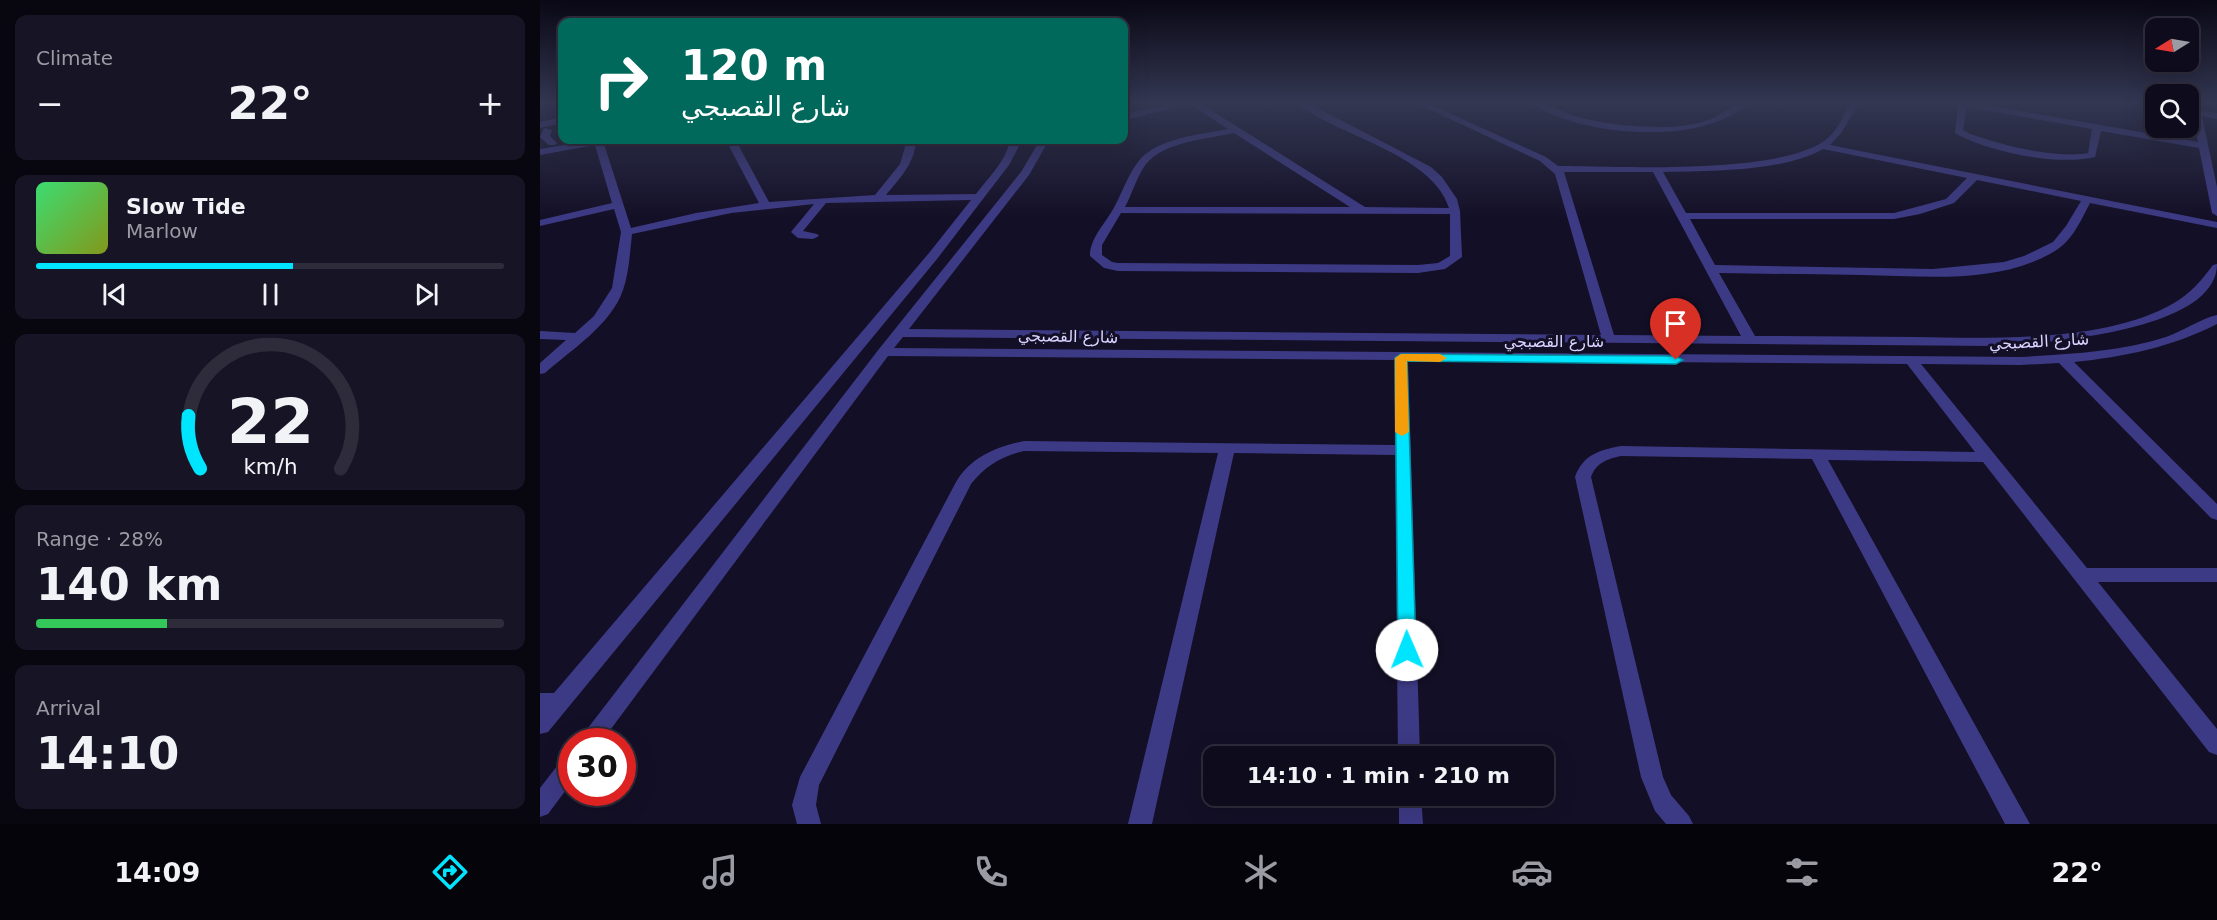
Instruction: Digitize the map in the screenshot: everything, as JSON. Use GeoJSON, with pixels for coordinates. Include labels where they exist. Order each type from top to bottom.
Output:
{"type":"FeatureCollection","features":[{"type":"Feature","properties":{"kind":"street"},"geometry":{"type":"LineString","coordinates":[[1192,140],[1169,146],[1148,156],[1142,163],[1095,250],[1101,261],[1118,267],[1407,269],[1441,266],[1456,257],[1454,199],[1444,183],[1427,169],[1372,140]]}},
{"type":"Feature","properties":{"kind":"street"},"geometry":{"type":"LineString","coordinates":[[1252,140],[1363,211]]}},
{"type":"Feature","properties":{"kind":"street"},"geometry":{"type":"LineString","coordinates":[[1502,140],[1543,159],[1556,169],[1564,182],[1609,339]]}},
{"type":"Feature","properties":{"kind":"street"},"geometry":{"type":"LineString","coordinates":[[1556,169],[1731,167],[1764,164],[1792,158],[1830,140]]}},
{"type":"Feature","properties":{"kind":"street"},"geometry":{"type":"LineString","coordinates":[[1979,140],[2065,158],[2082,158],[2092,155],[2095,140]]}},
{"type":"Feature","properties":{"kind":"street"},"geometry":{"type":"LineString","coordinates":[[2173,140],[2204,146]]}},
{"type":"Feature","properties":{"kind":"street"},"geometry":{"type":"LineString","coordinates":[[2203,140],[2217,213]]}},
{"type":"Feature","properties":{"kind":"street"},"geometry":{"type":"LineString","coordinates":[[540,146],[558,142]]}},
{"type":"Feature","properties":{"kind":"street"},"geometry":{"type":"LineString","coordinates":[[540,152],[582,144]]}},
{"type":"Feature","properties":{"kind":"street"},"geometry":{"type":"LineString","coordinates":[[540,370],[581,337],[605,311],[618,288],[627,232],[618,205],[604,144]]}},
{"type":"Feature","properties":{"kind":"street"},"geometry":{"type":"LineString","coordinates":[[734,144],[766,205]]}},
{"type":"Feature","properties":{"kind":"street"},"geometry":{"type":"LineString","coordinates":[[878,198],[907,160],[912,150],[911,144]]}},
{"type":"Feature","properties":{"kind":"street"},"geometry":{"type":"LineString","coordinates":[[540,725],[550,702],[933,256],[1010,157],[1013,144]]}},
{"type":"Feature","properties":{"kind":"street"},"geometry":{"type":"LineString","coordinates":[[599,728],[884,352],[1025,173],[1042,144]]}},
{"type":"Feature","properties":{"kind":"street"},"geometry":{"type":"LineString","coordinates":[[1822,146],[2217,225]]}},
{"type":"Feature","properties":{"kind":"street"},"geometry":{"type":"LineString","coordinates":[[1656,168],[1750,340]]}},
{"type":"Feature","properties":{"kind":"street"},"geometry":{"type":"LineString","coordinates":[[1683,216],[1894,216],[1916,213],[1950,201],[1975,176]]}},
{"type":"Feature","properties":{"kind":"street"},"geometry":{"type":"LineString","coordinates":[[627,232],[698,216],[766,205],[878,198],[978,197]]}},
{"type":"Feature","properties":{"kind":"street"},"geometry":{"type":"LineString","coordinates":[[1712,269],[1930,272],[1993,267],[2026,259],[2051,248],[2067,235],[2087,199]]}},
{"type":"Feature","properties":{"kind":"street"},"geometry":{"type":"LineString","coordinates":[[813,236],[802,236],[797,232],[822,201]]}},
{"type":"Feature","properties":{"kind":"street"},"geometry":{"type":"LineString","coordinates":[[540,223],[618,205]]}},
{"type":"Feature","properties":{"kind":"street"},"geometry":{"type":"LineString","coordinates":[[1118,210],[1455,211]]}},
{"type":"Feature","properties":{"kind":"street"},"geometry":{"type":"LineString","coordinates":[[933,256],[965,250]]}},
{"type":"Feature","properties":{"kind":"street","name":"شارع القصبجي"},"geometry":{"type":"LineString","coordinates":[[899,333],[1994,342],[2076,336],[2144,320],[2190,298],[2206,285],[2217,268]]}},
{"type":"Feature","properties":{"kind":"street","name":"شارع القصبجي"},"geometry":{"type":"LineString","coordinates":[[884,352],[1912,362],[2063,359],[2103,356],[2142,348],[2203,327],[2217,319]]}},
{"type":"Feature","properties":{"kind":"street"},"geometry":{"type":"LineString","coordinates":[[951,353],[962,334]]}},
{"type":"Feature","properties":{"kind":"street"},"geometry":{"type":"LineString","coordinates":[[540,335],[581,337]]}},
{"type":"Feature","properties":{"kind":"street"},"geometry":{"type":"LineString","coordinates":[[1486,338],[1488,358]]}},
{"type":"Feature","properties":{"kind":"street"},"geometry":{"type":"LineString","coordinates":[[1401,358],[1409,746]]}},
{"type":"Feature","properties":{"kind":"street"},"geometry":{"type":"LineString","coordinates":[[2063,359],[2217,514]]}},
{"type":"Feature","properties":{"kind":"street"},"geometry":{"type":"LineString","coordinates":[[1912,362],[2217,745]]}},
{"type":"Feature","properties":{"kind":"street"},"geometry":{"type":"LineString","coordinates":[[809,824],[804,805],[807,783],[964,482],[976,467],[994,455],[1024,447],[1403,450]]}},
{"type":"Feature","properties":{"kind":"street"},"geometry":{"type":"LineString","coordinates":[[1140,824],[1227,448]]}},
{"type":"Feature","properties":{"kind":"street"},"geometry":{"type":"LineString","coordinates":[[1681,824],[1663,803],[1652,777],[1583,477],[1586,467],[1594,459],[1606,453],[1621,451],[1988,457]]}},
{"type":"Feature","properties":{"kind":"street"},"geometry":{"type":"LineString","coordinates":[[1817,454],[2018,824]]}},
{"type":"Feature","properties":{"kind":"street"},"geometry":{"type":"LineString","coordinates":[[2081,574],[2217,575]]}},
{"type":"Feature","properties":{"kind":"street"},"geometry":{"type":"LineString","coordinates":[[540,806],[558,782]]}},
{"type":"Feature","properties":{"kind":"street"},"geometry":{"type":"LineString","coordinates":[[1410,806],[1411,824]]}},
{"type":"Feature","properties":{"kind":"slow traffic"},"geometry":{"type":"LineString","coordinates":[[1402,432],[1401,358],[1440,358]]}},
{"type":"Feature","properties":{"kind":"route"},"geometry":{"type":"LineString","coordinates":[[1407,650],[1401,358],[1676,360]]}}]}
